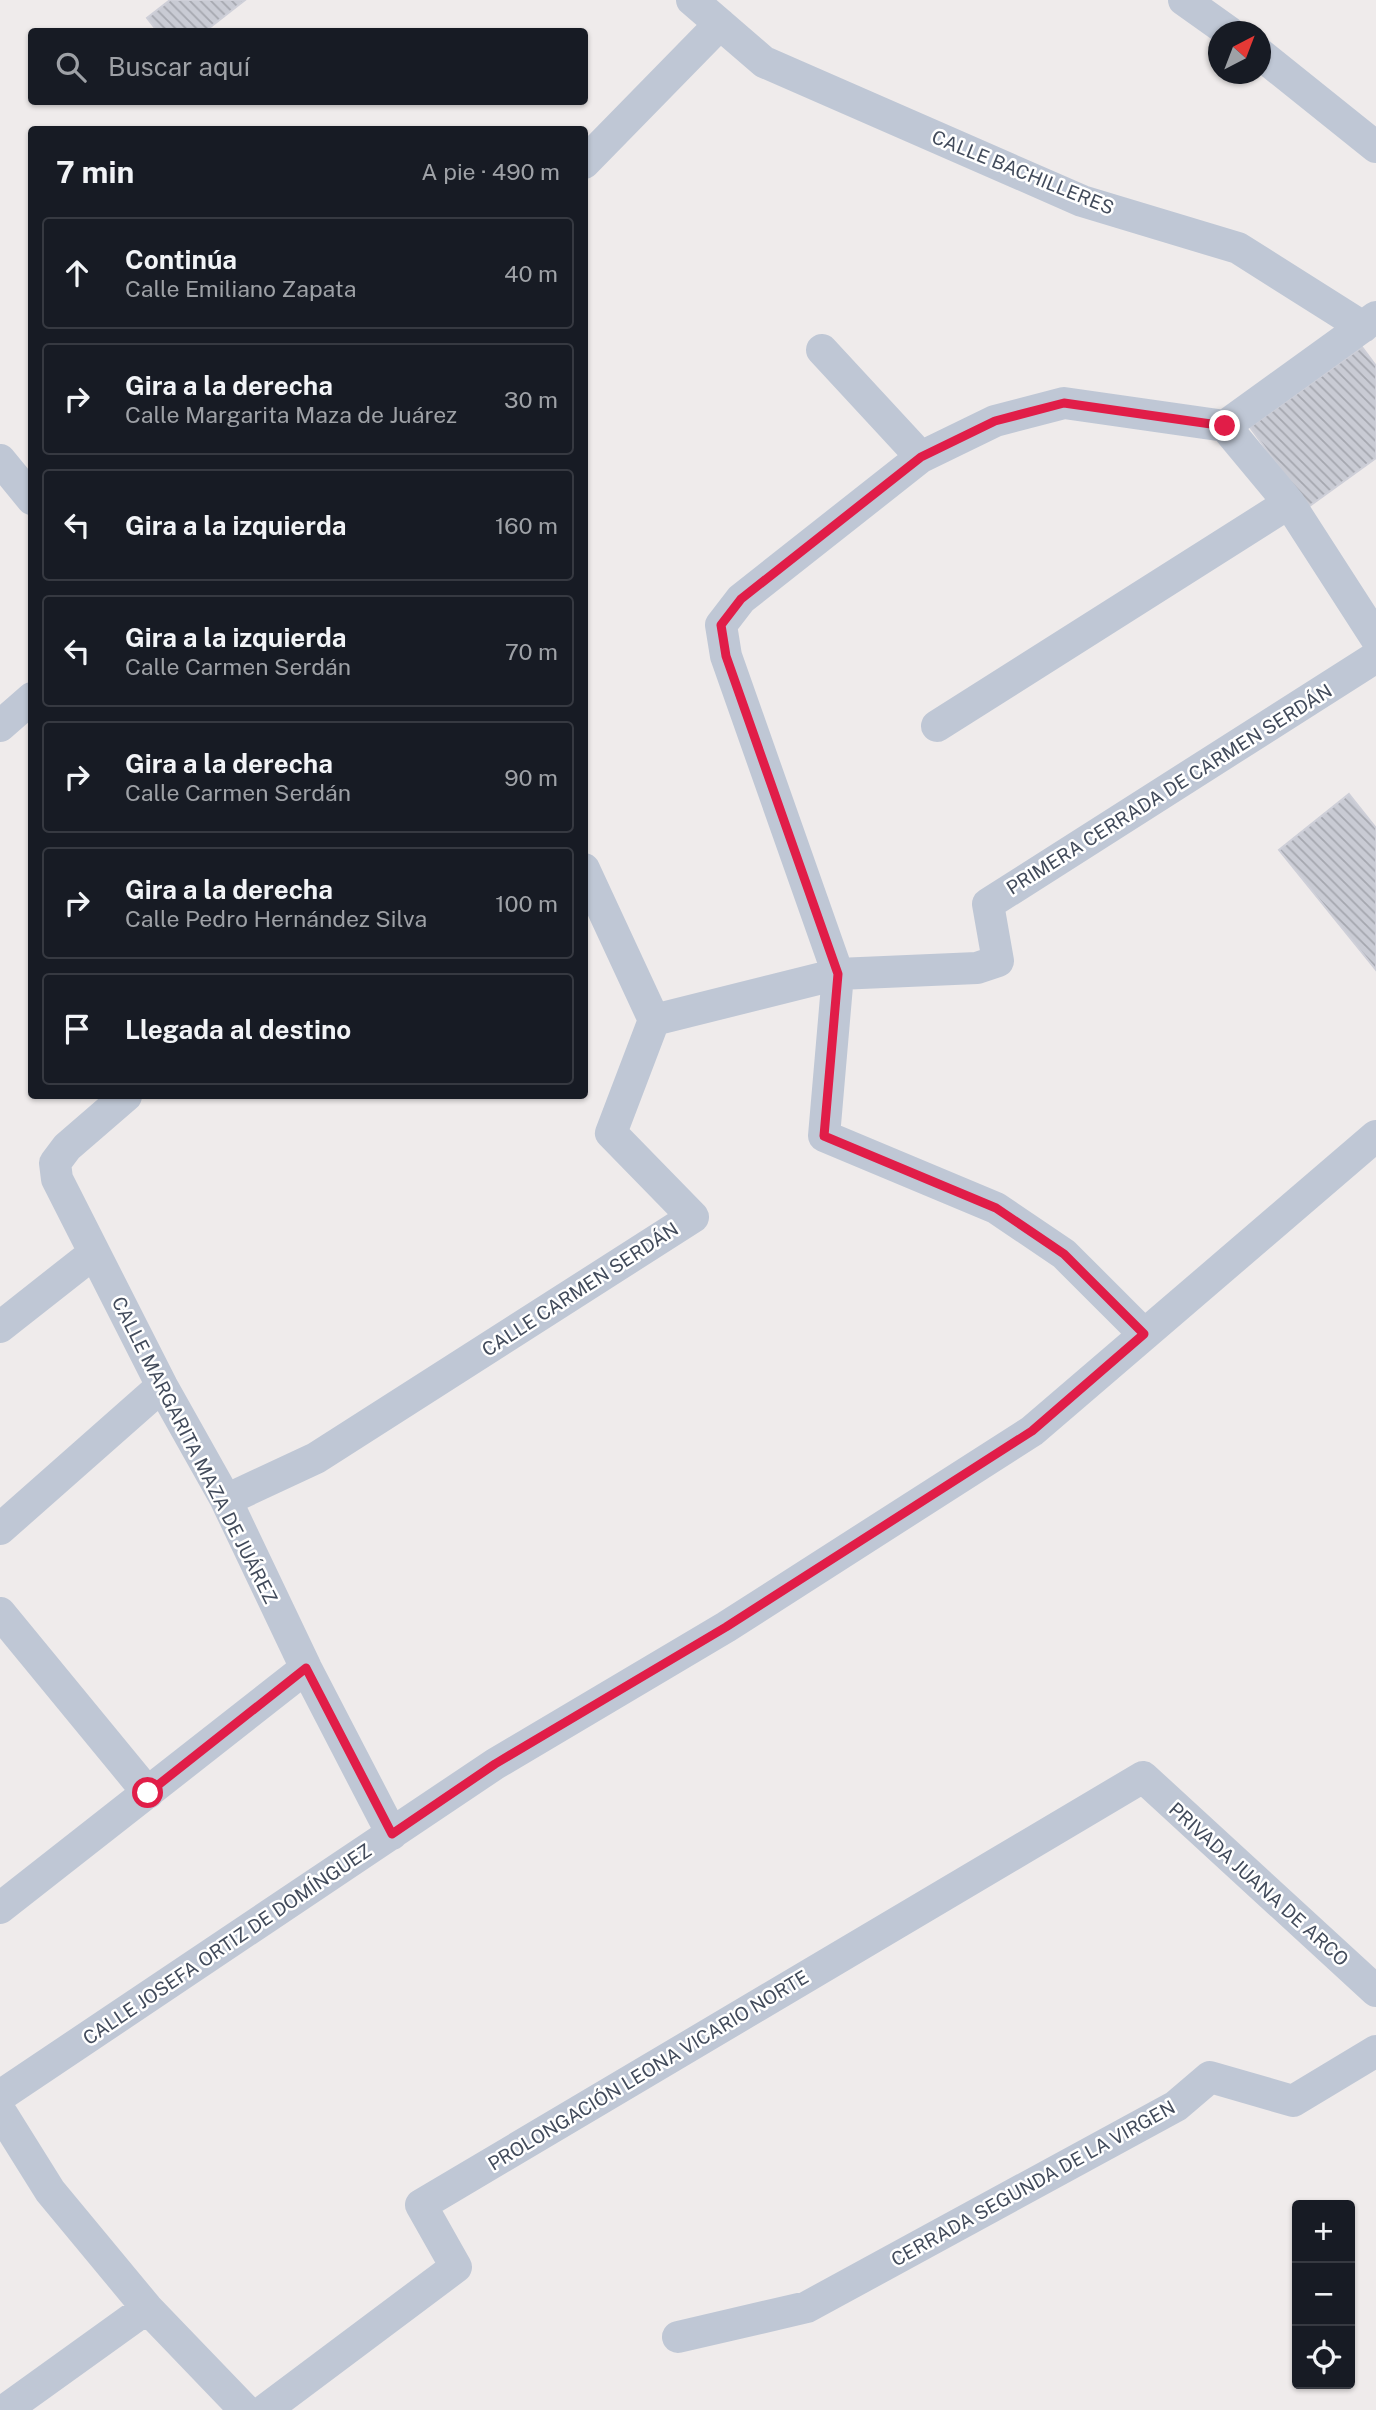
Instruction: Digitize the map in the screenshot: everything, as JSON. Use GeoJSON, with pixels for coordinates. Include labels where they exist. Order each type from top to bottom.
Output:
{"type":"FeatureCollection","features":[{"type":"Feature","properties":{"kind":"street","name":"CALLE BACHILLERES"},"geometry":{"type":"LineString","coordinates":[[692,0],[764,62],[1082,201],[1238,248],[1369,322]]}},
{"type":"Feature","properties":{"kind":"street"},"geometry":{"type":"LineString","coordinates":[[1184,0],[1214,21]]}},
{"type":"Feature","properties":{"kind":"street"},"geometry":{"type":"LineString","coordinates":[[588,159],[720,24]]}},
{"type":"Feature","properties":{"kind":"street"},"geometry":{"type":"LineString","coordinates":[[1271,62],[1376,147]]}},
{"type":"Feature","properties":{"kind":"street"},"geometry":{"type":"LineString","coordinates":[[1225,426],[1369,322]]}},
{"type":"Feature","properties":{"kind":"street"},"geometry":{"type":"LineString","coordinates":[[822,350],[921,457]]}},
{"type":"Feature","properties":{"kind":"street"},"geometry":{"type":"LineString","coordinates":[[1144,1334],[1064,1254],[996,1208],[824,1136],[838,974],[726,656],[721,625],[741,599],[921,457],[995,421],[1064,403],[1225,426],[1289,503],[1376,638]]}},
{"type":"Feature","properties":{"kind":"street"},"geometry":{"type":"LineString","coordinates":[[0,460],[28,494]]}},
{"type":"Feature","properties":{"kind":"street"},"geometry":{"type":"LineString","coordinates":[[937,726],[1289,503]]}},
{"type":"Feature","properties":{"kind":"street","name":"PRIMERA CERRADA DE CARMEN SERDÁN"},"geometry":{"type":"LineString","coordinates":[[654,1020],[838,974],[977,968],[998,961],[988,904],[1376,657]]}},
{"type":"Feature","properties":{"kind":"street"},"geometry":{"type":"LineString","coordinates":[[0,726],[28,702]]}},
{"type":"Feature","properties":{"kind":"street"},"geometry":{"type":"LineString","coordinates":[[588,878],[654,1020]]}},
{"type":"Feature","properties":{"kind":"street","name":"CALLE CARMEN SERDÁN"},"geometry":{"type":"LineString","coordinates":[[226,1500],[316,1458],[693,1217],[611,1133],[654,1020]]}},
{"type":"Feature","properties":{"kind":"street","name":"CALLE MARGARITA MAZA DE JUÁREZ"},"geometry":{"type":"LineString","coordinates":[[123,1099],[67,1147],[55,1163],[57,1179],[162,1386],[226,1500],[306,1668],[392,1834]]}},
{"type":"Feature","properties":{"kind":"street","name":"CALLE JOSEFA ORTIZ DE DOMÍNGUEZ"},"geometry":{"type":"LineString","coordinates":[[0,2096],[495,1764],[726,1627],[1032,1431],[1376,1136]]}},
{"type":"Feature","properties":{"kind":"street"},"geometry":{"type":"LineString","coordinates":[[0,1327],[94,1253]]}},
{"type":"Feature","properties":{"kind":"street"},"geometry":{"type":"LineString","coordinates":[[0,1529],[162,1386]]}},
{"type":"Feature","properties":{"kind":"street"},"geometry":{"type":"LineString","coordinates":[[0,1613],[148,1793]]}},
{"type":"Feature","properties":{"kind":"street"},"geometry":{"type":"LineString","coordinates":[[0,1908],[306,1668]]}},
{"type":"Feature","properties":{"kind":"street","name":"PRIVADA JUANA DE ARCO"},"geometry":{"type":"LineString","coordinates":[[1143,1777],[1376,1991]]}},
{"type":"Feature","properties":{"kind":"street","name":"PROLONGACIÓN LEONA VICARIO NORTE"},"geometry":{"type":"LineString","coordinates":[[265,2410],[456,2267],[421,2205],[1143,1777]]}},
{"type":"Feature","properties":{"kind":"street","name":"CERRADA SEGUNDA DE LA VIRGEN"},"geometry":{"type":"LineString","coordinates":[[678,2337],[807,2307],[1176,2106],[1210,2077],[1293,2101],[1376,2051]]}},
{"type":"Feature","properties":{"kind":"street"},"geometry":{"type":"LineString","coordinates":[[0,2111],[50,2191],[147,2308],[245,2410]]}},
{"type":"Feature","properties":{"kind":"street"},"geometry":{"type":"LineString","coordinates":[[5,2410],[147,2308]]}},
{"type":"Feature","properties":{"kind":"building"},"geometry":{"type":"Polygon","coordinates":[[[170,0],[245,0],[209,28],[155,28],[147,18],[170,0]]]}},
{"type":"Feature","properties":{"kind":"building"},"geometry":{"type":"Polygon","coordinates":[[[1362,347],[1376,366],[1376,458],[1308,507],[1250,427],[1362,347]]]}},
{"type":"Feature","properties":{"kind":"building"},"geometry":{"type":"Polygon","coordinates":[[[1349,794],[1376,828],[1376,970],[1279,850],[1349,794]]]}},
{"type":"Feature","properties":{"kind":"route"},"geometry":{"type":"LineString","coordinates":[[148,1793],[306,1668],[392,1834],[495,1764],[726,1627],[1032,1431],[1144,1334],[1064,1254],[996,1208],[824,1136],[838,974],[726,656],[721,625],[741,599],[921,457],[995,421],[1064,403],[1225,426]]}}]}
